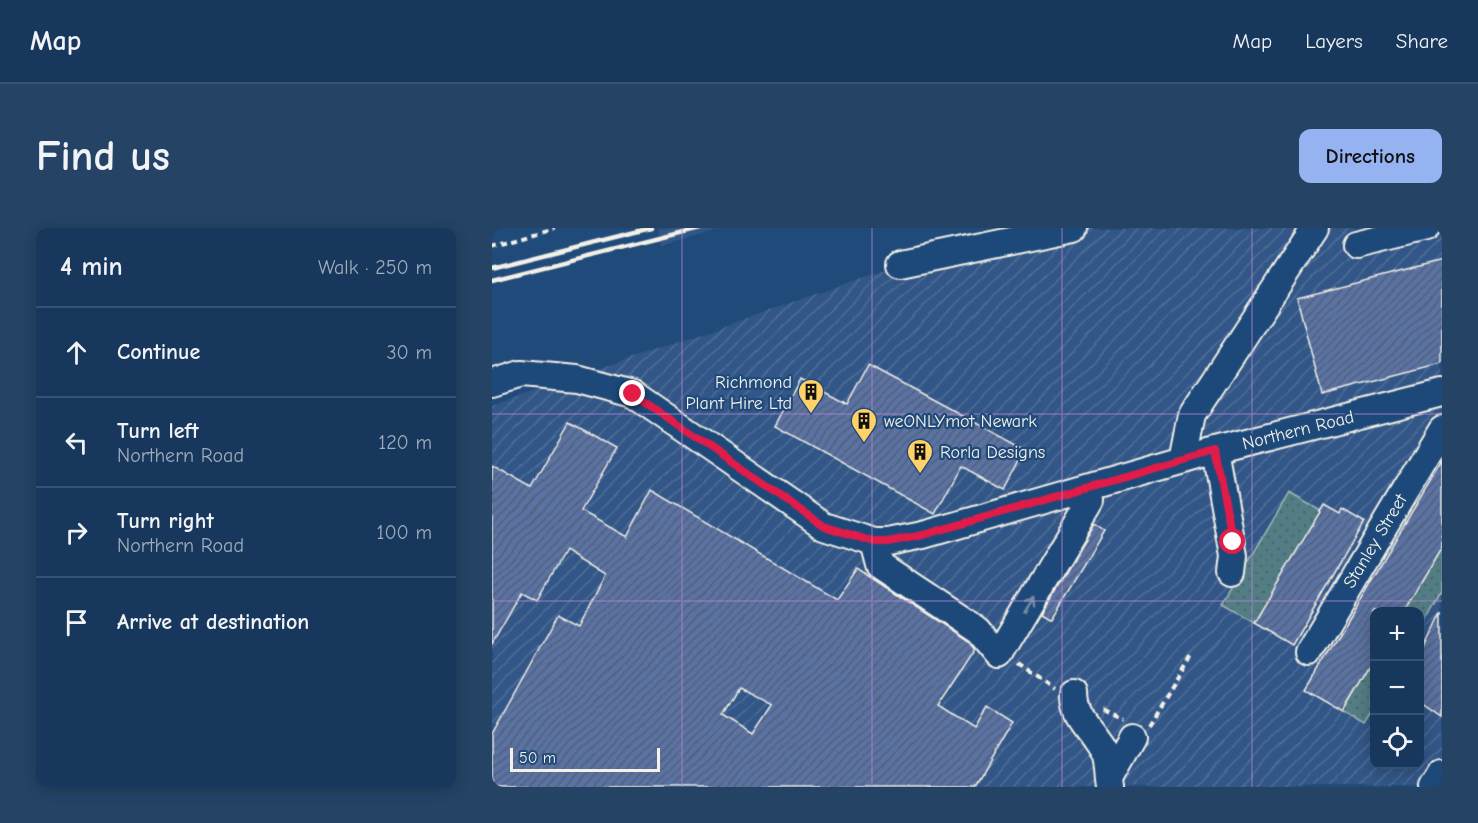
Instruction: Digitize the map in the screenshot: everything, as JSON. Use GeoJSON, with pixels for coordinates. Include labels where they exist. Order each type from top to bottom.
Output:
{"type":"FeatureCollection","features":[{"type":"Feature","properties":{"kind":"street"},"geometry":{"type":"LineString","coordinates":[[900,264],[1074,228]]}},
{"type":"Feature","properties":{"kind":"street"},"geometry":{"type":"LineString","coordinates":[[1183,460],[1192,415],[1315,228]]}},
{"type":"Feature","properties":{"kind":"street"},"geometry":{"type":"LineString","coordinates":[[1356,245],[1426,228]]}},
{"type":"Feature","properties":{"kind":"street","name":"Northern Road"},"geometry":{"type":"LineString","coordinates":[[492,383],[521,374],[577,379],[633,394],[824,526],[874,542],[888,542],[923,535],[1215,451],[1442,393]]}},
{"type":"Feature","properties":{"kind":"street","name":"Stanley Street"},"geometry":{"type":"LineString","coordinates":[[1309,652],[1442,429]]}},
{"type":"Feature","properties":{"kind":"street"},"geometry":{"type":"LineString","coordinates":[[1215,451],[1234,556],[1232,573]]}},
{"type":"Feature","properties":{"kind":"street"},"geometry":{"type":"LineString","coordinates":[[874,542],[880,566],[940,602],[978,630],[999,655],[1090,500],[1088,488]]}},
{"type":"Feature","properties":{"kind":"street"},"geometry":{"type":"LineString","coordinates":[[1074,694],[1073,705],[1078,715],[1096,737],[1106,756],[1109,783]]}},
{"type":"Feature","properties":{"kind":"street"},"geometry":{"type":"LineString","coordinates":[[1109,783],[1134,728]]}},
{"type":"Feature","properties":{"kind":"street"},"geometry":{"type":"LineString","coordinates":[[1434,787],[1442,774]]}},
{"type":"Feature","properties":{"kind":"path"},"geometry":{"type":"LineString","coordinates":[[492,246],[555,228]]}},
{"type":"Feature","properties":{"kind":"path"},"geometry":{"type":"LineString","coordinates":[[1074,694],[1134,728],[1147,728],[1191,656]]}},
{"type":"Feature","properties":{"kind":"shaded area"},"geometry":{"type":"Polygon","coordinates":[[[658,228],[729,228],[661,246],[658,228]]]}},
{"type":"Feature","properties":{"kind":"shaded area"},"geometry":{"type":"Polygon","coordinates":[[[1007,228],[1442,228],[1442,787],[492,787],[492,406],[1007,228]]]}},
{"type":"Feature","properties":{"kind":"green space"},"geometry":{"type":"Polygon","coordinates":[[[1289,493],[1321,511],[1254,623],[1223,605],[1289,493]]]}},
{"type":"Feature","properties":{"kind":"green space"},"geometry":{"type":"Polygon","coordinates":[[[1442,537],[1442,592],[1424,626],[1424,607],[1396,607],[1442,537]]]}},
{"type":"Feature","properties":{"kind":"green space"},"geometry":{"type":"Polygon","coordinates":[[[1364,642],[1370,646],[1370,659],[1358,652],[1364,642]]]}},
{"type":"Feature","properties":{"kind":"green space"},"geometry":{"type":"Polygon","coordinates":[[[1370,668],[1370,718],[1366,725],[1344,712],[1370,668]]]}},
{"type":"Feature","properties":{"kind":"building"},"geometry":{"type":"Polygon","coordinates":[[[1442,261],[1442,364],[1322,395],[1297,298],[1442,261]]]}},
{"type":"Feature","properties":{"kind":"building"},"geometry":{"type":"Polygon","coordinates":[[[868,365],[1026,450],[1005,490],[961,466],[935,514],[775,426],[800,379],[847,404],[868,365]]]}},
{"type":"Feature","properties":{"kind":"building"},"geometry":{"type":"Polygon","coordinates":[[[570,422],[617,448],[581,511],[627,537],[652,490],[837,600],[858,569],[968,641],[975,650],[938,706],[974,729],[987,707],[1012,723],[975,787],[492,787],[492,734],[558,615],[579,626],[605,576],[565,551],[537,600],[522,592],[492,644],[492,466],[532,489],[570,422]],[[739,688],[723,715],[753,734],[772,705],[739,688]]]}},
{"type":"Feature","properties":{"kind":"building"},"geometry":{"type":"Polygon","coordinates":[[[1442,461],[1442,547],[1407,607],[1370,607],[1370,668],[1344,712],[1306,690],[1442,461]]]}},
{"type":"Feature","properties":{"kind":"building"},"geometry":{"type":"Polygon","coordinates":[[[1324,505],[1340,514],[1342,509],[1364,522],[1292,645],[1254,623],[1324,505]]]}},
{"type":"Feature","properties":{"kind":"building"},"geometry":{"type":"Polygon","coordinates":[[[1094,524],[1104,531],[1052,618],[1042,612],[1094,524]]]}},
{"type":"Feature","properties":{"kind":"building"},"geometry":{"type":"Polygon","coordinates":[[[1442,612],[1442,717],[1424,704],[1424,650],[1442,612]]]}},
{"type":"Feature","properties":{"kind":"railway"},"geometry":{"type":"LineString","coordinates":[[492,268],[651,228]]}},
{"type":"Feature","properties":{"kind":"railway"},"geometry":{"type":"LineString","coordinates":[[492,280],[700,228]]}},
{"type":"Feature","properties":{"kind":"place","name":"Richmond Plant Hire Ltd"},"geometry":{"type":"Point","coordinates":[811,415]}},
{"type":"Feature","properties":{"kind":"place","name":"weONLYmot Newark"},"geometry":{"type":"Point","coordinates":[864,444]}},
{"type":"Feature","properties":{"kind":"place","name":"Rorla Designs"},"geometry":{"type":"Point","coordinates":[920,475]}},
{"type":"Feature","properties":{"kind":"route"},"geometry":{"type":"LineString","coordinates":[[633,394],[824,526],[849,536],[874,542],[888,542],[923,535],[1215,451],[1233,542]]}}]}
